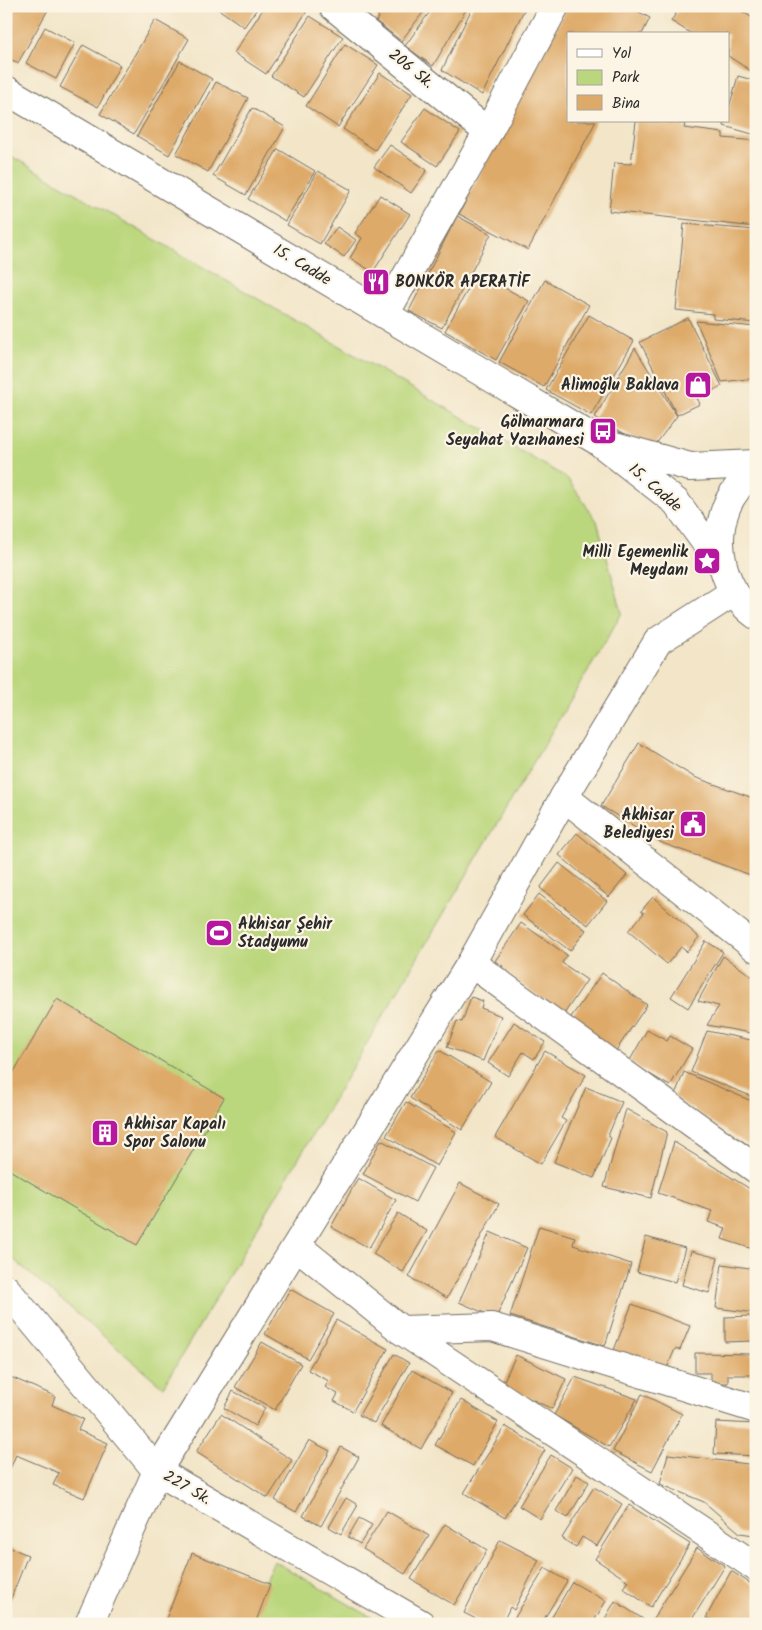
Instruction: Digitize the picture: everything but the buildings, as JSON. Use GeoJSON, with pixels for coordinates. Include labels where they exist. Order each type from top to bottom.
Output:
{"type":"FeatureCollection","features":[{"type":"Feature","properties":{"kind":"street","name":"206 Sk."},"geometry":{"type":"LineString","coordinates":[[333,6],[488,132]]}},
{"type":"Feature","properties":{"kind":"street"},"geometry":{"type":"LineString","coordinates":[[385,314],[488,132],[555,6]]}},
{"type":"Feature","properties":{"kind":"street","name":"15. Cadde"},"geometry":{"type":"LineString","coordinates":[[6,90],[598,441],[676,502],[722,565]]}},
{"type":"Feature","properties":{"kind":"street","name":"15. Cadde"},"geometry":{"type":"LineString","coordinates":[[598,441],[690,468],[756,464]]}},
{"type":"Feature","properties":{"kind":"street"},"geometry":{"type":"LineString","coordinates":[[756,469],[741,482],[726,508],[720,536],[722,565],[734,592],[756,615]]}},
{"type":"Feature","properties":{"kind":"street"},"geometry":{"type":"LineString","coordinates":[[89,1624],[157,1471],[471,962],[564,797],[658,641],[734,592]]}},
{"type":"Feature","properties":{"kind":"street"},"geometry":{"type":"LineString","coordinates":[[564,797],[756,948]]}},
{"type":"Feature","properties":{"kind":"street"},"geometry":{"type":"LineString","coordinates":[[471,962],[756,1169]]}},
{"type":"Feature","properties":{"kind":"street"},"geometry":{"type":"LineString","coordinates":[[297,1246],[401,1330],[756,1567]]}},
{"type":"Feature","properties":{"kind":"street","name":"227 Sk."},"geometry":{"type":"LineString","coordinates":[[6,1290],[157,1471],[421,1624]]}},
{"type":"Feature","properties":{"kind":"street"},"geometry":{"type":"LineString","coordinates":[[401,1330],[492,1327],[756,1409]]}},
{"type":"Feature","properties":{"kind":"green space","name":"Akhisar Şehir Stadyumu"},"geometry":{"type":"Polygon","coordinates":[[[6,153],[567,478],[597,521],[622,613],[163,1387],[6,1253],[6,153]]]}},
{"type":"Feature","properties":{"kind":"green space"},"geometry":{"type":"Polygon","coordinates":[[[274,1561],[383,1624],[243,1624],[274,1561]]]}},
{"type":"Feature","properties":{"kind":"place","name":"BONKÖR APERATİF"},"geometry":{"type":"Point","coordinates":[376,282]}},
{"type":"Feature","properties":{"kind":"place","name":"Alimoğlu Baklava"},"geometry":{"type":"Point","coordinates":[698,385]}},
{"type":"Feature","properties":{"kind":"place","name":"Gölmarmara Seyahat Yazıhanesi"},"geometry":{"type":"Point","coordinates":[603,431]}},
{"type":"Feature","properties":{"kind":"place","name":"Milli Egemenlik Meydanı"},"geometry":{"type":"Point","coordinates":[707,561]}},
{"type":"Feature","properties":{"kind":"place","name":"Akhisar Belediyesi"},"geometry":{"type":"Point","coordinates":[693,824]}},
{"type":"Feature","properties":{"kind":"place","name":"Akhisar Şehir Stadyumu"},"geometry":{"type":"Point","coordinates":[219,933]}},
{"type":"Feature","properties":{"kind":"place","name":"Akhisar Kapalı Spor Salonu"},"geometry":{"type":"Point","coordinates":[105,1133]}}]}
